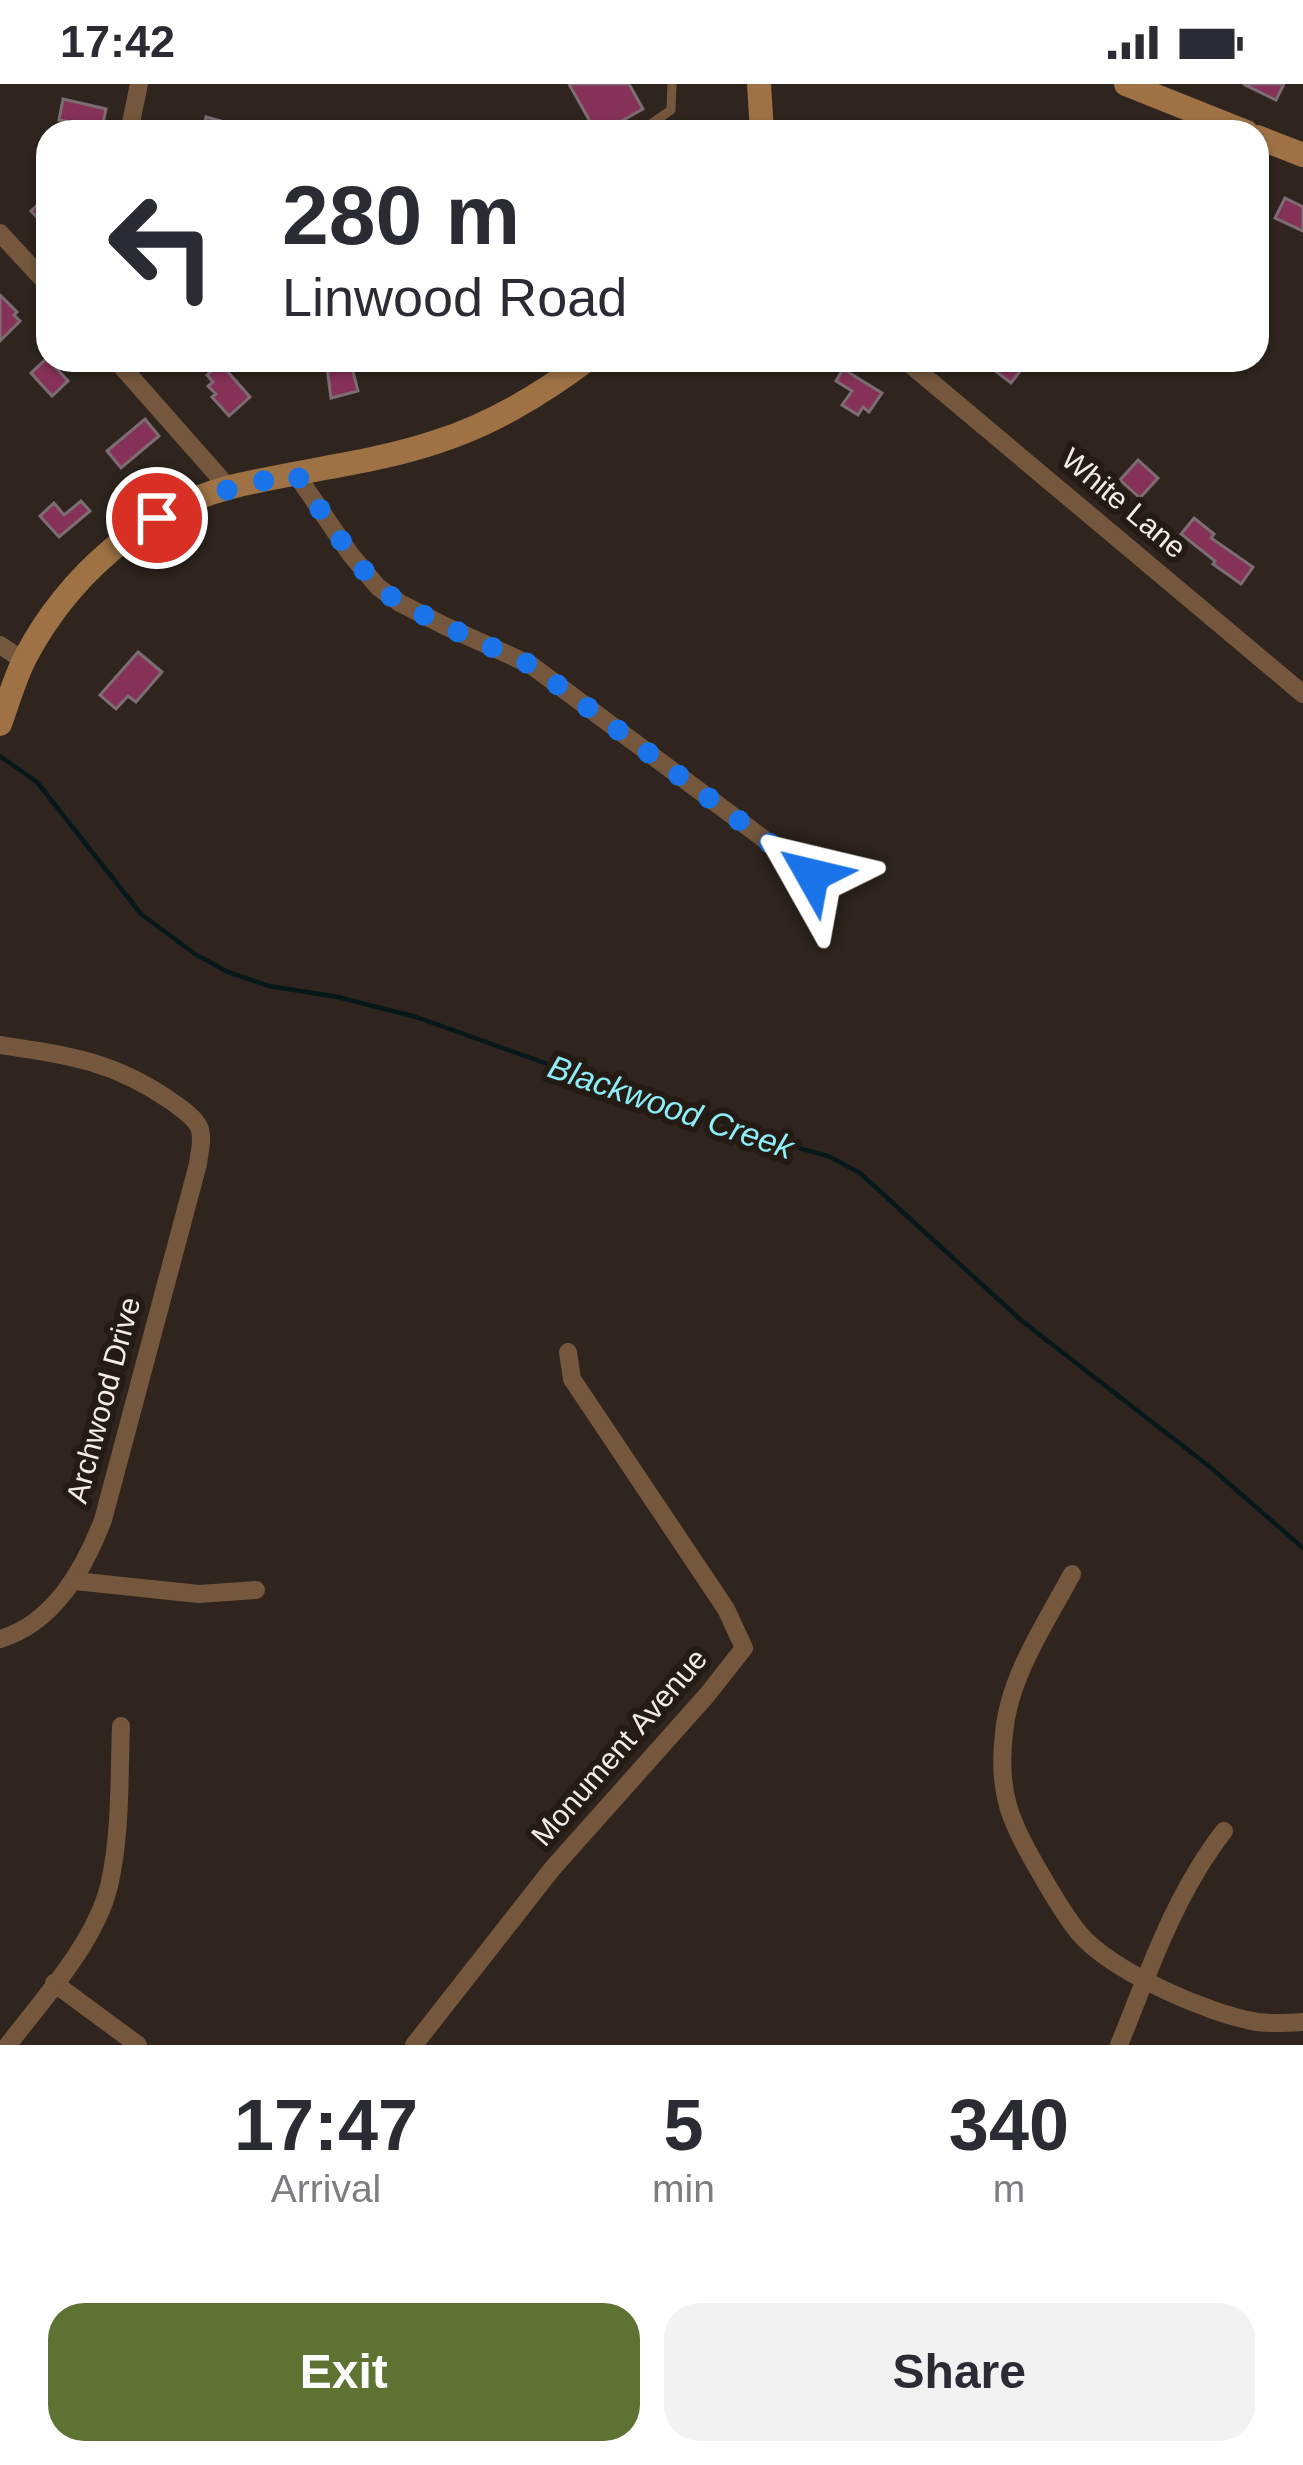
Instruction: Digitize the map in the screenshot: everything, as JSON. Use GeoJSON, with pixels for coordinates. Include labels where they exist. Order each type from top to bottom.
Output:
{"type":"FeatureCollection","features":[{"type":"Feature","properties":{"kind":"main road"},"geometry":{"type":"LineString","coordinates":[[760,84],[762,120]]}},
{"type":"Feature","properties":{"kind":"main road"},"geometry":{"type":"LineString","coordinates":[[1126,84],[1216,120]]}},
{"type":"Feature","properties":{"kind":"main road"},"geometry":{"type":"LineString","coordinates":[[1269,139],[1302,148]]}},
{"type":"Feature","properties":{"kind":"main road"},"geometry":{"type":"LineString","coordinates":[[0,724],[23,660],[64,600],[106,554],[157,518],[228,488],[432,444],[483,425],[545,392],[571,372]]}},
{"type":"Feature","properties":{"kind":"street"},"geometry":{"type":"LineString","coordinates":[[132,120],[139,84]]}},
{"type":"Feature","properties":{"kind":"street"},"geometry":{"type":"LineString","coordinates":[[0,233],[36,272]]}},
{"type":"Feature","properties":{"kind":"street"},"geometry":{"type":"LineString","coordinates":[[126,372],[228,488]]}},
{"type":"Feature","properties":{"kind":"street","name":"White Lane"},"geometry":{"type":"LineString","coordinates":[[919,372],[1303,694]]}},
{"type":"Feature","properties":{"kind":"street"},"geometry":{"type":"LineString","coordinates":[[296,474],[378,587],[445,626],[531,665],[812,875]]}},
{"type":"Feature","properties":{"kind":"street"},"geometry":{"type":"LineString","coordinates":[[0,645],[23,660]]}},
{"type":"Feature","properties":{"kind":"street","name":"Archwood Drive"},"geometry":{"type":"LineString","coordinates":[[0,1045],[118,1069],[179,1107],[198,1123],[201,1136],[92,1548],[75,1581],[46,1612],[0,1640]]}},
{"type":"Feature","properties":{"kind":"street","name":"Monument Avenue"},"geometry":{"type":"LineString","coordinates":[[414,2045],[552,1869],[744,1648],[726,1609],[572,1379],[568,1352]]}},
{"type":"Feature","properties":{"kind":"street"},"geometry":{"type":"LineString","coordinates":[[1072,1574],[1023,1667],[1009,1707],[1002,1759],[1006,1802],[1016,1832],[1079,1933],[1104,1956],[1225,2015],[1262,2023],[1303,2022]]}},
{"type":"Feature","properties":{"kind":"street"},"geometry":{"type":"LineString","coordinates":[[75,1581],[199,1594],[256,1590]]}},
{"type":"Feature","properties":{"kind":"street"},"geometry":{"type":"LineString","coordinates":[[8,2045],[88,1936],[108,1889],[122,1726]]}},
{"type":"Feature","properties":{"kind":"street"},"geometry":{"type":"LineString","coordinates":[[1119,2045],[1171,1918],[1201,1861],[1224,1831]]}},
{"type":"Feature","properties":{"kind":"street"},"geometry":{"type":"LineString","coordinates":[[54,1983],[138,2045]]}},
{"type":"Feature","properties":{"kind":"lane"},"geometry":{"type":"LineString","coordinates":[[656,120],[671,110],[672,84]]}},
{"type":"Feature","properties":{"kind":"building"},"geometry":{"type":"Polygon","coordinates":[[[569,84],[629,84],[643,109],[623,120],[589,120],[569,84]]]}},
{"type":"Feature","properties":{"kind":"building"},"geometry":{"type":"Polygon","coordinates":[[[1243,84],[1284,84],[1276,100],[1243,84]]]}},
{"type":"Feature","properties":{"kind":"building"},"geometry":{"type":"Polygon","coordinates":[[[63,99],[106,109],[104,120],[59,120],[63,99]]]}},
{"type":"Feature","properties":{"kind":"building"},"geometry":{"type":"Polygon","coordinates":[[[1285,198],[1303,207],[1303,231],[1275,218],[1285,198]]]}},
{"type":"Feature","properties":{"kind":"building"},"geometry":{"type":"Polygon","coordinates":[[[0,295],[20,321],[0,341],[0,295]]]}},
{"type":"Feature","properties":{"kind":"building"},"geometry":{"type":"Polygon","coordinates":[[[36,368],[36,372],[60,372],[68,381],[52,396],[31,373],[36,368]]]}},
{"type":"Feature","properties":{"kind":"building"},"geometry":{"type":"Polygon","coordinates":[[[228,372],[250,397],[229,416],[212,397],[216,394],[208,386],[213,382],[207,375],[228,372]]]}},
{"type":"Feature","properties":{"kind":"building"},"geometry":{"type":"Polygon","coordinates":[[[328,372],[353,372],[358,391],[331,398],[328,372]]]}},
{"type":"Feature","properties":{"kind":"building"},"geometry":{"type":"Polygon","coordinates":[[[841,372],[848,372],[882,393],[869,412],[863,407],[858,415],[842,405],[852,391],[836,381],[841,372]]]}},
{"type":"Feature","properties":{"kind":"building"},"geometry":{"type":"Polygon","coordinates":[[[997,372],[1020,372],[1011,383],[997,372]]]}},
{"type":"Feature","properties":{"kind":"building"},"geometry":{"type":"Polygon","coordinates":[[[145,419],[159,436],[121,468],[107,451],[145,419]]]}},
{"type":"Feature","properties":{"kind":"building"},"geometry":{"type":"Polygon","coordinates":[[[1138,460],[1158,478],[1140,498],[1120,480],[1138,460]]]}},
{"type":"Feature","properties":{"kind":"building"},"geometry":{"type":"Polygon","coordinates":[[[81,501],[90,511],[59,537],[40,516],[54,503],[64,515],[81,501]]]}},
{"type":"Feature","properties":{"kind":"building"},"geometry":{"type":"Polygon","coordinates":[[[1194,518],[1214,534],[1211,538],[1253,567],[1241,584],[1181,534],[1194,518]]]}},
{"type":"Feature","properties":{"kind":"building"},"geometry":{"type":"Polygon","coordinates":[[[138,652],[162,672],[136,702],[128,696],[116,709],[100,695],[138,652]]]}},
{"type":"Feature","properties":{"kind":"waterway","name":"Blackwood Creek"},"geometry":{"type":"LineString","coordinates":[[0,756],[37,782],[141,914],[228,972],[269,986],[416,1017],[643,1098],[707,1114],[762,1138],[828,1156],[860,1173],[1022,1321],[1210,1467],[1303,1548]]}},
{"type":"Feature","properties":{"kind":"route"},"geometry":{"type":"LineString","coordinates":[[157,518],[228,488],[296,474],[378,587],[445,626],[531,665],[812,875]]}}]}
